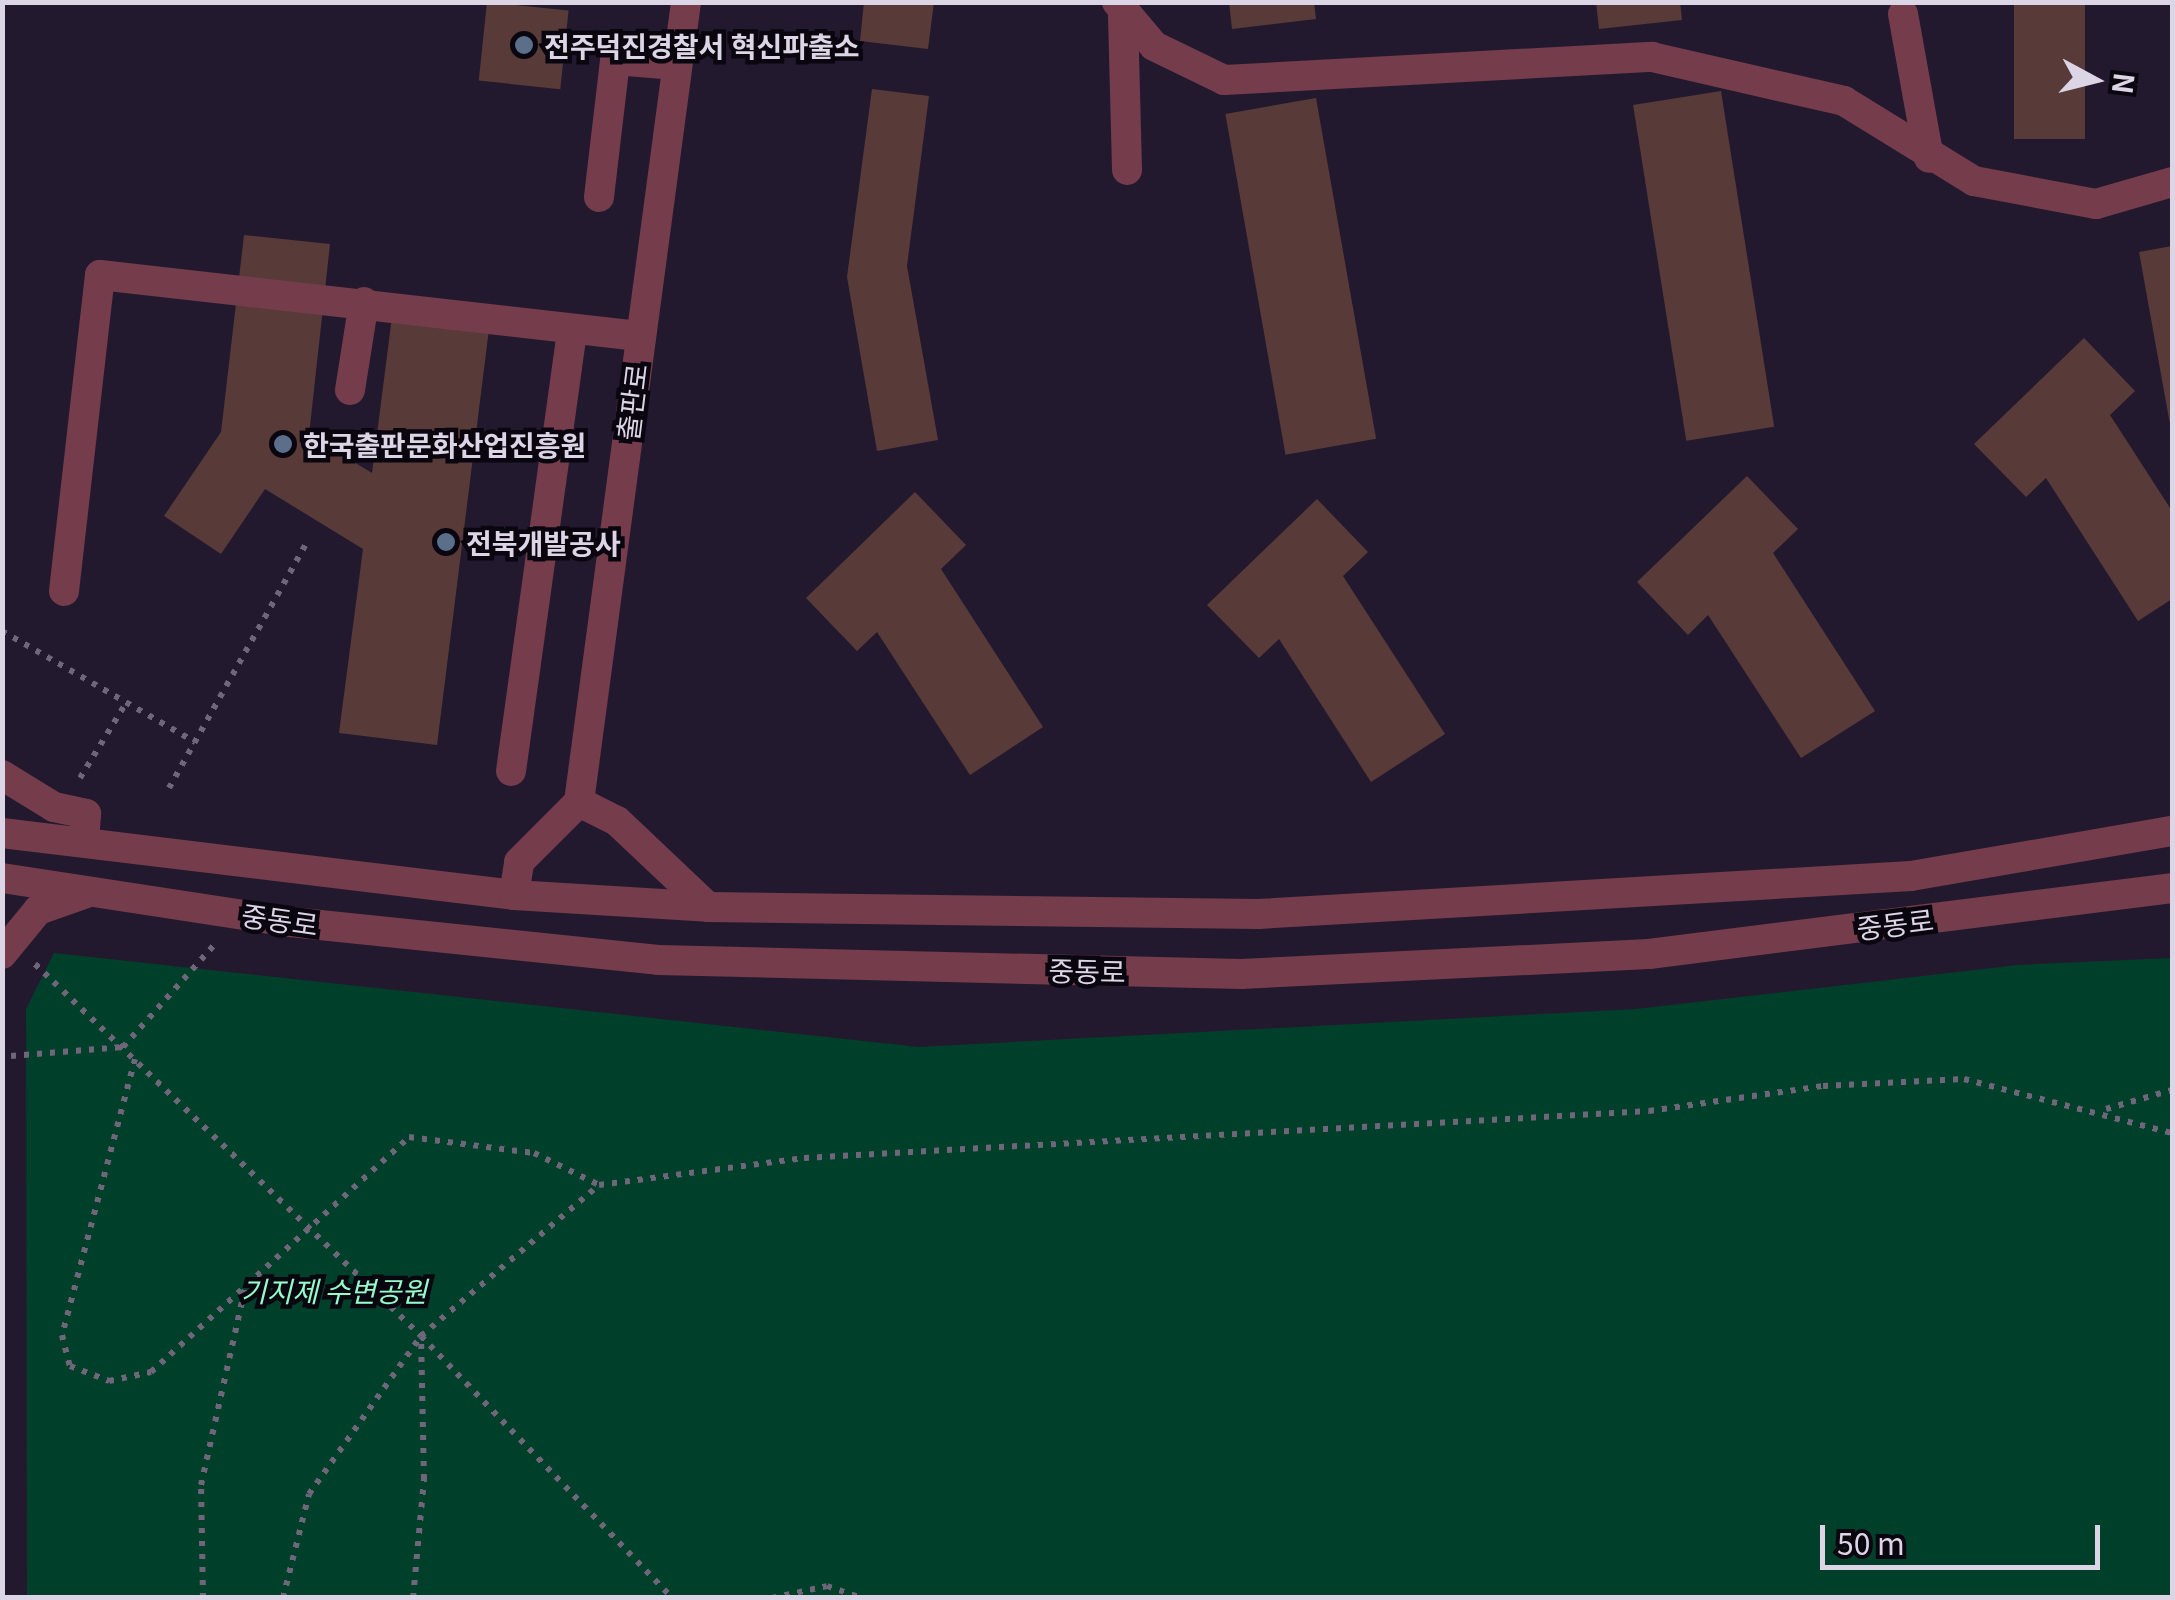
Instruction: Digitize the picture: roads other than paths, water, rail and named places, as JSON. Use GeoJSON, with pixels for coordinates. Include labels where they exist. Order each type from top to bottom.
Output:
{"type":"FeatureCollection","features":[{"type":"Feature","properties":{"kind":"street","name":"출판로"},"geometry":{"type":"LineString","coordinates":[[579,802],[686,2]]}},
{"type":"Feature","properties":{"kind":"street"},"geometry":{"type":"LineString","coordinates":[[1120,10],[1154,46],[1224,80],[1652,57],[1796,83],[1844,101],[1928,158],[1974,181],[2096,204],[2172,182]]}},
{"type":"Feature","properties":{"kind":"street"},"geometry":{"type":"LineString","coordinates":[[1120,10],[1127,170]]}},
{"type":"Feature","properties":{"kind":"street"},"geometry":{"type":"LineString","coordinates":[[1903,14],[1928,158]]}},
{"type":"Feature","properties":{"kind":"street"},"geometry":{"type":"LineString","coordinates":[[598,197],[615,60],[676,65]]}},
{"type":"Feature","properties":{"kind":"street"},"geometry":{"type":"LineString","coordinates":[[64,591],[100,275],[640,336]]}},
{"type":"Feature","properties":{"kind":"street"},"geometry":{"type":"LineString","coordinates":[[350,390],[364,302]]}},
{"type":"Feature","properties":{"kind":"street"},"geometry":{"type":"LineString","coordinates":[[511,771],[572,329]]}},
{"type":"Feature","properties":{"kind":"street"},"geometry":{"type":"LineString","coordinates":[[2,775],[54,807],[86,814],[84,842]]}},
{"type":"Feature","properties":{"kind":"street"},"geometry":{"type":"LineString","coordinates":[[514,895],[519,862],[579,802],[616,821],[708,907]]}},
{"type":"Feature","properties":{"kind":"street","name":"중동로"},"geometry":{"type":"LineString","coordinates":[[2,833],[514,895],[708,907],[1258,914],[1630,898],[1912,876],[2172,832]]}},
{"type":"Feature","properties":{"kind":"street","name":"중동로"},"geometry":{"type":"LineString","coordinates":[[2,878],[658,960],[1240,974],[1649,954],[2172,888]]}},
{"type":"Feature","properties":{"kind":"street"},"geometry":{"type":"LineString","coordinates":[[16,956],[38,910],[88,890]]}},
{"type":"Feature","properties":{"kind":"place","name":"전주덕진경찰서 혁신파출소"},"geometry":{"type":"Point","coordinates":[524,45]}},
{"type":"Feature","properties":{"kind":"place","name":"한국출판문화산업진흥원"},"geometry":{"type":"Point","coordinates":[283,444]}},
{"type":"Feature","properties":{"kind":"place","name":"전북개발공사"},"geometry":{"type":"Point","coordinates":[446,542]}},
{"type":"Feature","properties":{"kind":"park label","name":"기지제 수변공원"},"geometry":{"type":"Point","coordinates":[334,1290]}}]}
